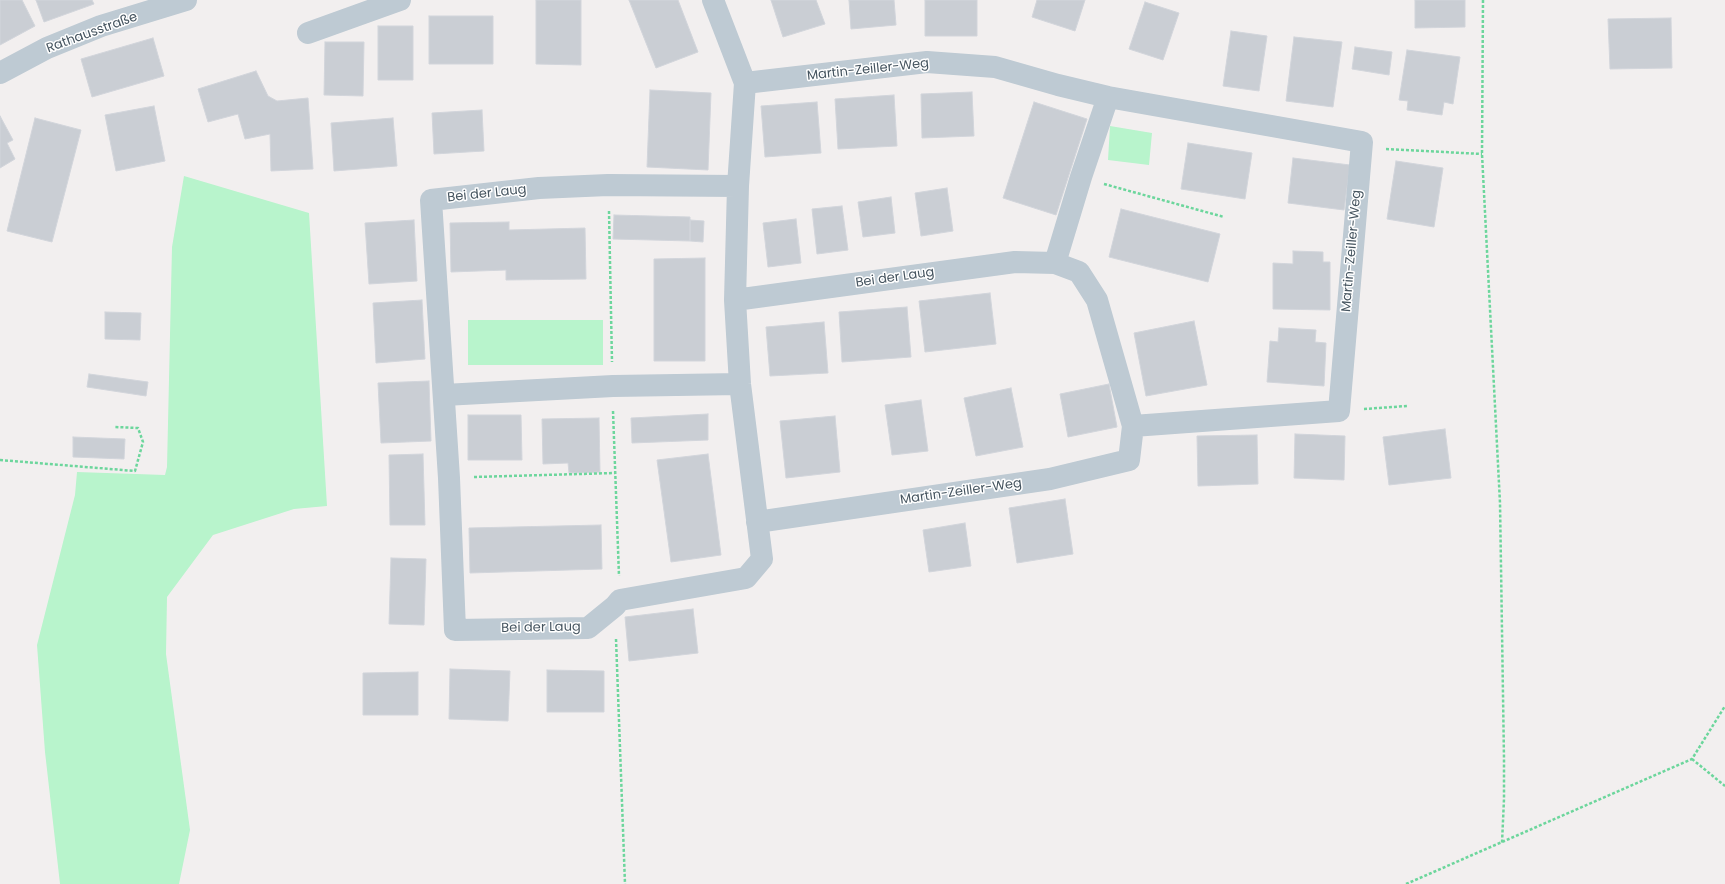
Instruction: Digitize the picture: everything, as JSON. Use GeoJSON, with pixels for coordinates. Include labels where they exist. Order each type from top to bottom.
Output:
{"type":"FeatureCollection","features":[{"type":"Feature","properties":{"kind":"street","name":"Rathausstraße"},"geometry":{"type":"LineString","coordinates":[[0,73],[47,48],[101,26],[186,0]]}},
{"type":"Feature","properties":{"kind":"street"},"geometry":{"type":"LineString","coordinates":[[308,33],[400,0]]}},
{"type":"Feature","properties":{"kind":"street","name":"Bei der Laug"},"geometry":{"type":"LineString","coordinates":[[712,0],[745,83],[738,186],[736,300],[740,384],[762,559],[746,578],[620,600],[615,606],[588,628],[455,630],[449,478],[431,200],[546,188],[608,185],[738,186]]}},
{"type":"Feature","properties":{"kind":"street","name":"Martin-Zeiller-Weg"},"geometry":{"type":"LineString","coordinates":[[745,83],[928,62],[995,67],[1058,85],[1108,97],[1362,142],[1339,411]]}},
{"type":"Feature","properties":{"kind":"street"},"geometry":{"type":"LineString","coordinates":[[1055,263],[1080,177],[1108,97]]}},
{"type":"Feature","properties":{"kind":"street","name":"Bei der Laug"},"geometry":{"type":"LineString","coordinates":[[736,300],[1015,262],[1055,263]]}},
{"type":"Feature","properties":{"kind":"street","name":"Martin-Zeiller-Weg"},"geometry":{"type":"LineString","coordinates":[[757,522],[1050,479],[1130,460],[1133,426],[1098,300],[1079,272],[1055,263]]}},
{"type":"Feature","properties":{"kind":"street"},"geometry":{"type":"LineString","coordinates":[[444,395],[613,386],[740,384]]}},
{"type":"Feature","properties":{"kind":"street"},"geometry":{"type":"LineString","coordinates":[[1133,426],[1339,411]]}},
{"type":"Feature","properties":{"kind":"path"},"geometry":{"type":"LineString","coordinates":[[1483,0],[1482,154],[1500,502],[1504,759],[1502,843]]}},
{"type":"Feature","properties":{"kind":"path"},"geometry":{"type":"LineString","coordinates":[[1362,148],[1482,154]]}},
{"type":"Feature","properties":{"kind":"path"},"geometry":{"type":"LineString","coordinates":[[1080,177],[1224,217]]}},
{"type":"Feature","properties":{"kind":"path"},"geometry":{"type":"LineString","coordinates":[[1339,411],[1407,406]]}},
{"type":"Feature","properties":{"kind":"path"},"geometry":{"type":"LineString","coordinates":[[0,460],[135,471],[143,442],[138,428],[115,427]]}},
{"type":"Feature","properties":{"kind":"path"},"geometry":{"type":"LineString","coordinates":[[449,478],[615,473]]}},
{"type":"Feature","properties":{"kind":"path"},"geometry":{"type":"LineString","coordinates":[[615,606],[625,884]]}},
{"type":"Feature","properties":{"kind":"path"},"geometry":{"type":"LineString","coordinates":[[1408,884],[1692,759],[1725,706]]}},
{"type":"Feature","properties":{"kind":"path"},"geometry":{"type":"LineString","coordinates":[[1692,759],[1725,786]]}},
{"type":"Feature","properties":{"kind":"green space"},"geometry":{"type":"Polygon","coordinates":[[[1110,126],[1152,133],[1149,165],[1108,160],[1110,126]]]}},
{"type":"Feature","properties":{"kind":"green space"},"geometry":{"type":"Polygon","coordinates":[[[184,176],[309,213],[327,506],[294,509],[213,535],[167,597],[166,654],[190,830],[179,884],[60,884],[45,752],[37,645],[75,495],[77,472],[165,475],[167,467],[172,247],[184,176]]]}},
{"type":"Feature","properties":{"kind":"green space"},"geometry":{"type":"Polygon","coordinates":[[[468,320],[603,320],[603,365],[468,365],[468,320]]]}},
{"type":"Feature","properties":{"kind":"building"},"geometry":{"type":"Polygon","coordinates":[[[0,0],[22,0],[35,26],[0,45],[0,0]]]}},
{"type":"Feature","properties":{"kind":"building"},"geometry":{"type":"Polygon","coordinates":[[[36,0],[92,0],[94,4],[44,22],[36,0]]]}},
{"type":"Feature","properties":{"kind":"building"},"geometry":{"type":"Polygon","coordinates":[[[536,0],[581,0],[581,65],[536,64],[536,0]]]}},
{"type":"Feature","properties":{"kind":"building"},"geometry":{"type":"Polygon","coordinates":[[[629,0],[678,0],[698,52],[656,68],[629,0]]]}},
{"type":"Feature","properties":{"kind":"building"},"geometry":{"type":"Polygon","coordinates":[[[771,0],[816,0],[825,24],[783,37],[771,0]]]}},
{"type":"Feature","properties":{"kind":"building"},"geometry":{"type":"Polygon","coordinates":[[[849,0],[894,0],[896,25],[851,29],[849,0]]]}},
{"type":"Feature","properties":{"kind":"building"},"geometry":{"type":"Polygon","coordinates":[[[925,0],[977,0],[977,36],[925,36],[925,0]]]}},
{"type":"Feature","properties":{"kind":"building"},"geometry":{"type":"Polygon","coordinates":[[[1037,0],[1085,0],[1075,31],[1032,17],[1037,0]]]}},
{"type":"Feature","properties":{"kind":"building"},"geometry":{"type":"Polygon","coordinates":[[[1415,0],[1465,0],[1465,27],[1415,28],[1415,0]]]}},
{"type":"Feature","properties":{"kind":"building"},"geometry":{"type":"Polygon","coordinates":[[[1145,2],[1179,13],[1163,60],[1129,49],[1145,2]]]}},
{"type":"Feature","properties":{"kind":"building"},"geometry":{"type":"Polygon","coordinates":[[[429,16],[493,16],[493,64],[429,64],[429,16]]]}},
{"type":"Feature","properties":{"kind":"building"},"geometry":{"type":"Polygon","coordinates":[[[1671,18],[1672,68],[1610,69],[1608,19],[1671,18]]]}},
{"type":"Feature","properties":{"kind":"building"},"geometry":{"type":"Polygon","coordinates":[[[378,26],[413,26],[413,80],[378,80],[378,26]]]}},
{"type":"Feature","properties":{"kind":"building"},"geometry":{"type":"Polygon","coordinates":[[[1231,31],[1267,36],[1259,91],[1223,86],[1231,31]]]}},
{"type":"Feature","properties":{"kind":"building"},"geometry":{"type":"Polygon","coordinates":[[[1294,37],[1342,42],[1333,107],[1286,101],[1294,37]]]}},
{"type":"Feature","properties":{"kind":"building"},"geometry":{"type":"Polygon","coordinates":[[[153,38],[164,76],[92,97],[81,59],[153,38]]]}},
{"type":"Feature","properties":{"kind":"building"},"geometry":{"type":"Polygon","coordinates":[[[325,42],[364,42],[363,96],[324,95],[325,42]]]}},
{"type":"Feature","properties":{"kind":"building"},"geometry":{"type":"Polygon","coordinates":[[[1355,47],[1392,52],[1389,75],[1352,69],[1355,47]]]}},
{"type":"Feature","properties":{"kind":"building"},"geometry":{"type":"Polygon","coordinates":[[[1407,50],[1460,57],[1453,104],[1444,102],[1442,115],[1407,110],[1408,101],[1399,100],[1407,50]]]}},
{"type":"Feature","properties":{"kind":"building"},"geometry":{"type":"Polygon","coordinates":[[[256,71],[268,96],[277,101],[308,98],[313,169],[271,171],[270,134],[245,139],[238,114],[208,122],[198,89],[256,71]]]}},
{"type":"Feature","properties":{"kind":"building"},"geometry":{"type":"Polygon","coordinates":[[[650,90],[711,93],[708,170],[647,167],[650,90]]]}},
{"type":"Feature","properties":{"kind":"building"},"geometry":{"type":"Polygon","coordinates":[[[972,92],[974,136],[922,138],[921,94],[972,92]]]}},
{"type":"Feature","properties":{"kind":"building"},"geometry":{"type":"Polygon","coordinates":[[[894,95],[897,146],[838,149],[835,99],[894,95]]]}},
{"type":"Feature","properties":{"kind":"building"},"geometry":{"type":"Polygon","coordinates":[[[817,102],[821,153],[765,157],[761,106],[817,102]]]}},
{"type":"Feature","properties":{"kind":"building"},"geometry":{"type":"Polygon","coordinates":[[[1034,102],[1087,119],[1056,215],[1003,198],[1034,102]]]}},
{"type":"Feature","properties":{"kind":"building"},"geometry":{"type":"Polygon","coordinates":[[[154,106],[165,161],[116,171],[105,115],[154,106]]]}},
{"type":"Feature","properties":{"kind":"building"},"geometry":{"type":"Polygon","coordinates":[[[482,110],[484,151],[434,154],[432,113],[482,110]]]}},
{"type":"Feature","properties":{"kind":"building"},"geometry":{"type":"Polygon","coordinates":[[[0,116],[13,140],[7,143],[15,159],[0,168],[0,116]]]}},
{"type":"Feature","properties":{"kind":"building"},"geometry":{"type":"Polygon","coordinates":[[[35,118],[81,130],[52,242],[7,231],[35,118]]]}},
{"type":"Feature","properties":{"kind":"building"},"geometry":{"type":"Polygon","coordinates":[[[393,118],[397,166],[334,171],[331,123],[393,118]]]}},
{"type":"Feature","properties":{"kind":"building"},"geometry":{"type":"Polygon","coordinates":[[[1188,143],[1252,153],[1245,199],[1181,189],[1188,143]]]}},
{"type":"Feature","properties":{"kind":"building"},"geometry":{"type":"Polygon","coordinates":[[[1293,158],[1350,165],[1344,210],[1288,203],[1293,158]]]}},
{"type":"Feature","properties":{"kind":"building"},"geometry":{"type":"Polygon","coordinates":[[[1396,161],[1443,168],[1434,227],[1387,219],[1396,161]]]}},
{"type":"Feature","properties":{"kind":"building"},"geometry":{"type":"Polygon","coordinates":[[[947,188],[953,231],[921,236],[915,193],[947,188]]]}},
{"type":"Feature","properties":{"kind":"building"},"geometry":{"type":"Polygon","coordinates":[[[891,197],[895,233],[863,237],[858,202],[891,197]]]}},
{"type":"Feature","properties":{"kind":"building"},"geometry":{"type":"Polygon","coordinates":[[[842,206],[848,250],[817,254],[812,209],[842,206]]]}},
{"type":"Feature","properties":{"kind":"building"},"geometry":{"type":"Polygon","coordinates":[[[1121,209],[1220,234],[1208,282],[1109,257],[1121,209]]]}},
{"type":"Feature","properties":{"kind":"building"},"geometry":{"type":"Polygon","coordinates":[[[614,215],[690,217],[690,241],[613,239],[614,215]]]}},
{"type":"Feature","properties":{"kind":"building"},"geometry":{"type":"Polygon","coordinates":[[[796,219],[801,263],[768,267],[763,223],[796,219]]]}},
{"type":"Feature","properties":{"kind":"building"},"geometry":{"type":"Polygon","coordinates":[[[414,220],[417,281],[369,284],[365,223],[414,220]]]}},
{"type":"Feature","properties":{"kind":"building"},"geometry":{"type":"Polygon","coordinates":[[[690,220],[704,221],[703,242],[690,241],[690,220]]]}},
{"type":"Feature","properties":{"kind":"building"},"geometry":{"type":"Polygon","coordinates":[[[509,222],[509,230],[585,228],[586,279],[506,280],[506,270],[451,272],[450,223],[509,222]]]}},
{"type":"Feature","properties":{"kind":"building"},"geometry":{"type":"Polygon","coordinates":[[[1293,251],[1323,252],[1323,262],[1330,262],[1330,310],[1273,309],[1273,263],[1293,264],[1293,251]]]}},
{"type":"Feature","properties":{"kind":"building"},"geometry":{"type":"Polygon","coordinates":[[[705,258],[705,361],[654,361],[654,259],[705,258]]]}},
{"type":"Feature","properties":{"kind":"building"},"geometry":{"type":"Polygon","coordinates":[[[990,293],[996,344],[925,352],[919,301],[990,293]]]}},
{"type":"Feature","properties":{"kind":"building"},"geometry":{"type":"Polygon","coordinates":[[[422,300],[425,359],[376,363],[373,303],[422,300]]]}},
{"type":"Feature","properties":{"kind":"building"},"geometry":{"type":"Polygon","coordinates":[[[907,307],[911,357],[842,362],[839,312],[907,307]]]}},
{"type":"Feature","properties":{"kind":"building"},"geometry":{"type":"Polygon","coordinates":[[[105,312],[141,313],[140,340],[105,339],[105,312]]]}},
{"type":"Feature","properties":{"kind":"building"},"geometry":{"type":"Polygon","coordinates":[[[1194,321],[1207,385],[1146,396],[1134,333],[1194,321]]]}},
{"type":"Feature","properties":{"kind":"building"},"geometry":{"type":"Polygon","coordinates":[[[824,322],[828,373],[770,376],[766,327],[824,322]]]}},
{"type":"Feature","properties":{"kind":"building"},"geometry":{"type":"Polygon","coordinates":[[[1279,328],[1316,330],[1315,342],[1326,343],[1324,386],[1267,382],[1270,341],[1278,342],[1279,328]]]}},
{"type":"Feature","properties":{"kind":"building"},"geometry":{"type":"Polygon","coordinates":[[[89,374],[148,382],[146,396],[87,387],[89,374]]]}},
{"type":"Feature","properties":{"kind":"building"},"geometry":{"type":"Polygon","coordinates":[[[429,381],[431,441],[381,443],[378,383],[429,381]]]}},
{"type":"Feature","properties":{"kind":"building"},"geometry":{"type":"Polygon","coordinates":[[[1109,384],[1117,427],[1068,437],[1060,394],[1109,384]]]}},
{"type":"Feature","properties":{"kind":"building"},"geometry":{"type":"Polygon","coordinates":[[[1011,388],[1023,447],[976,456],[964,398],[1011,388]]]}},
{"type":"Feature","properties":{"kind":"building"},"geometry":{"type":"Polygon","coordinates":[[[921,400],[928,451],[892,455],[885,405],[921,400]]]}},
{"type":"Feature","properties":{"kind":"building"},"geometry":{"type":"Polygon","coordinates":[[[708,414],[708,440],[632,443],[631,418],[708,414]]]}},
{"type":"Feature","properties":{"kind":"building"},"geometry":{"type":"Polygon","coordinates":[[[468,415],[521,415],[522,460],[468,460],[468,415]]]}},
{"type":"Feature","properties":{"kind":"building"},"geometry":{"type":"Polygon","coordinates":[[[835,416],[840,472],[786,478],[780,421],[835,416]]]}},
{"type":"Feature","properties":{"kind":"building"},"geometry":{"type":"Polygon","coordinates":[[[599,418],[600,472],[569,473],[568,463],[543,464],[542,419],[599,418]]]}},
{"type":"Feature","properties":{"kind":"building"},"geometry":{"type":"Polygon","coordinates":[[[1445,429],[1451,478],[1389,485],[1383,437],[1445,429]]]}},
{"type":"Feature","properties":{"kind":"building"},"geometry":{"type":"Polygon","coordinates":[[[1295,434],[1345,436],[1344,480],[1294,478],[1295,434]]]}},
{"type":"Feature","properties":{"kind":"building"},"geometry":{"type":"Polygon","coordinates":[[[1257,435],[1258,484],[1198,486],[1197,436],[1257,435]]]}},
{"type":"Feature","properties":{"kind":"building"},"geometry":{"type":"Polygon","coordinates":[[[73,437],[125,439],[124,459],[73,457],[73,437]]]}},
{"type":"Feature","properties":{"kind":"building"},"geometry":{"type":"Polygon","coordinates":[[[423,454],[425,525],[390,525],[389,455],[423,454]]]}},
{"type":"Feature","properties":{"kind":"building"},"geometry":{"type":"Polygon","coordinates":[[[708,454],[721,555],[671,562],[657,460],[708,454]]]}},
{"type":"Feature","properties":{"kind":"building"},"geometry":{"type":"Polygon","coordinates":[[[1065,499],[1073,554],[1017,563],[1009,508],[1065,499]]]}},
{"type":"Feature","properties":{"kind":"building"},"geometry":{"type":"Polygon","coordinates":[[[965,523],[971,566],[929,572],[923,530],[965,523]]]}},
{"type":"Feature","properties":{"kind":"building"},"geometry":{"type":"Polygon","coordinates":[[[601,525],[602,569],[470,573],[469,528],[601,525]]]}},
{"type":"Feature","properties":{"kind":"building"},"geometry":{"type":"Polygon","coordinates":[[[391,558],[426,559],[424,625],[389,624],[391,558]]]}},
{"type":"Feature","properties":{"kind":"building"},"geometry":{"type":"Polygon","coordinates":[[[693,609],[698,653],[629,661],[625,617],[693,609]]]}},
{"type":"Feature","properties":{"kind":"building"},"geometry":{"type":"Polygon","coordinates":[[[450,669],[510,671],[508,721],[449,719],[450,669]]]}},
{"type":"Feature","properties":{"kind":"building"},"geometry":{"type":"Polygon","coordinates":[[[547,670],[604,671],[604,712],[547,712],[547,670]]]}},
{"type":"Feature","properties":{"kind":"building"},"geometry":{"type":"Polygon","coordinates":[[[418,672],[418,715],[363,715],[363,673],[418,672]]]}}]}
